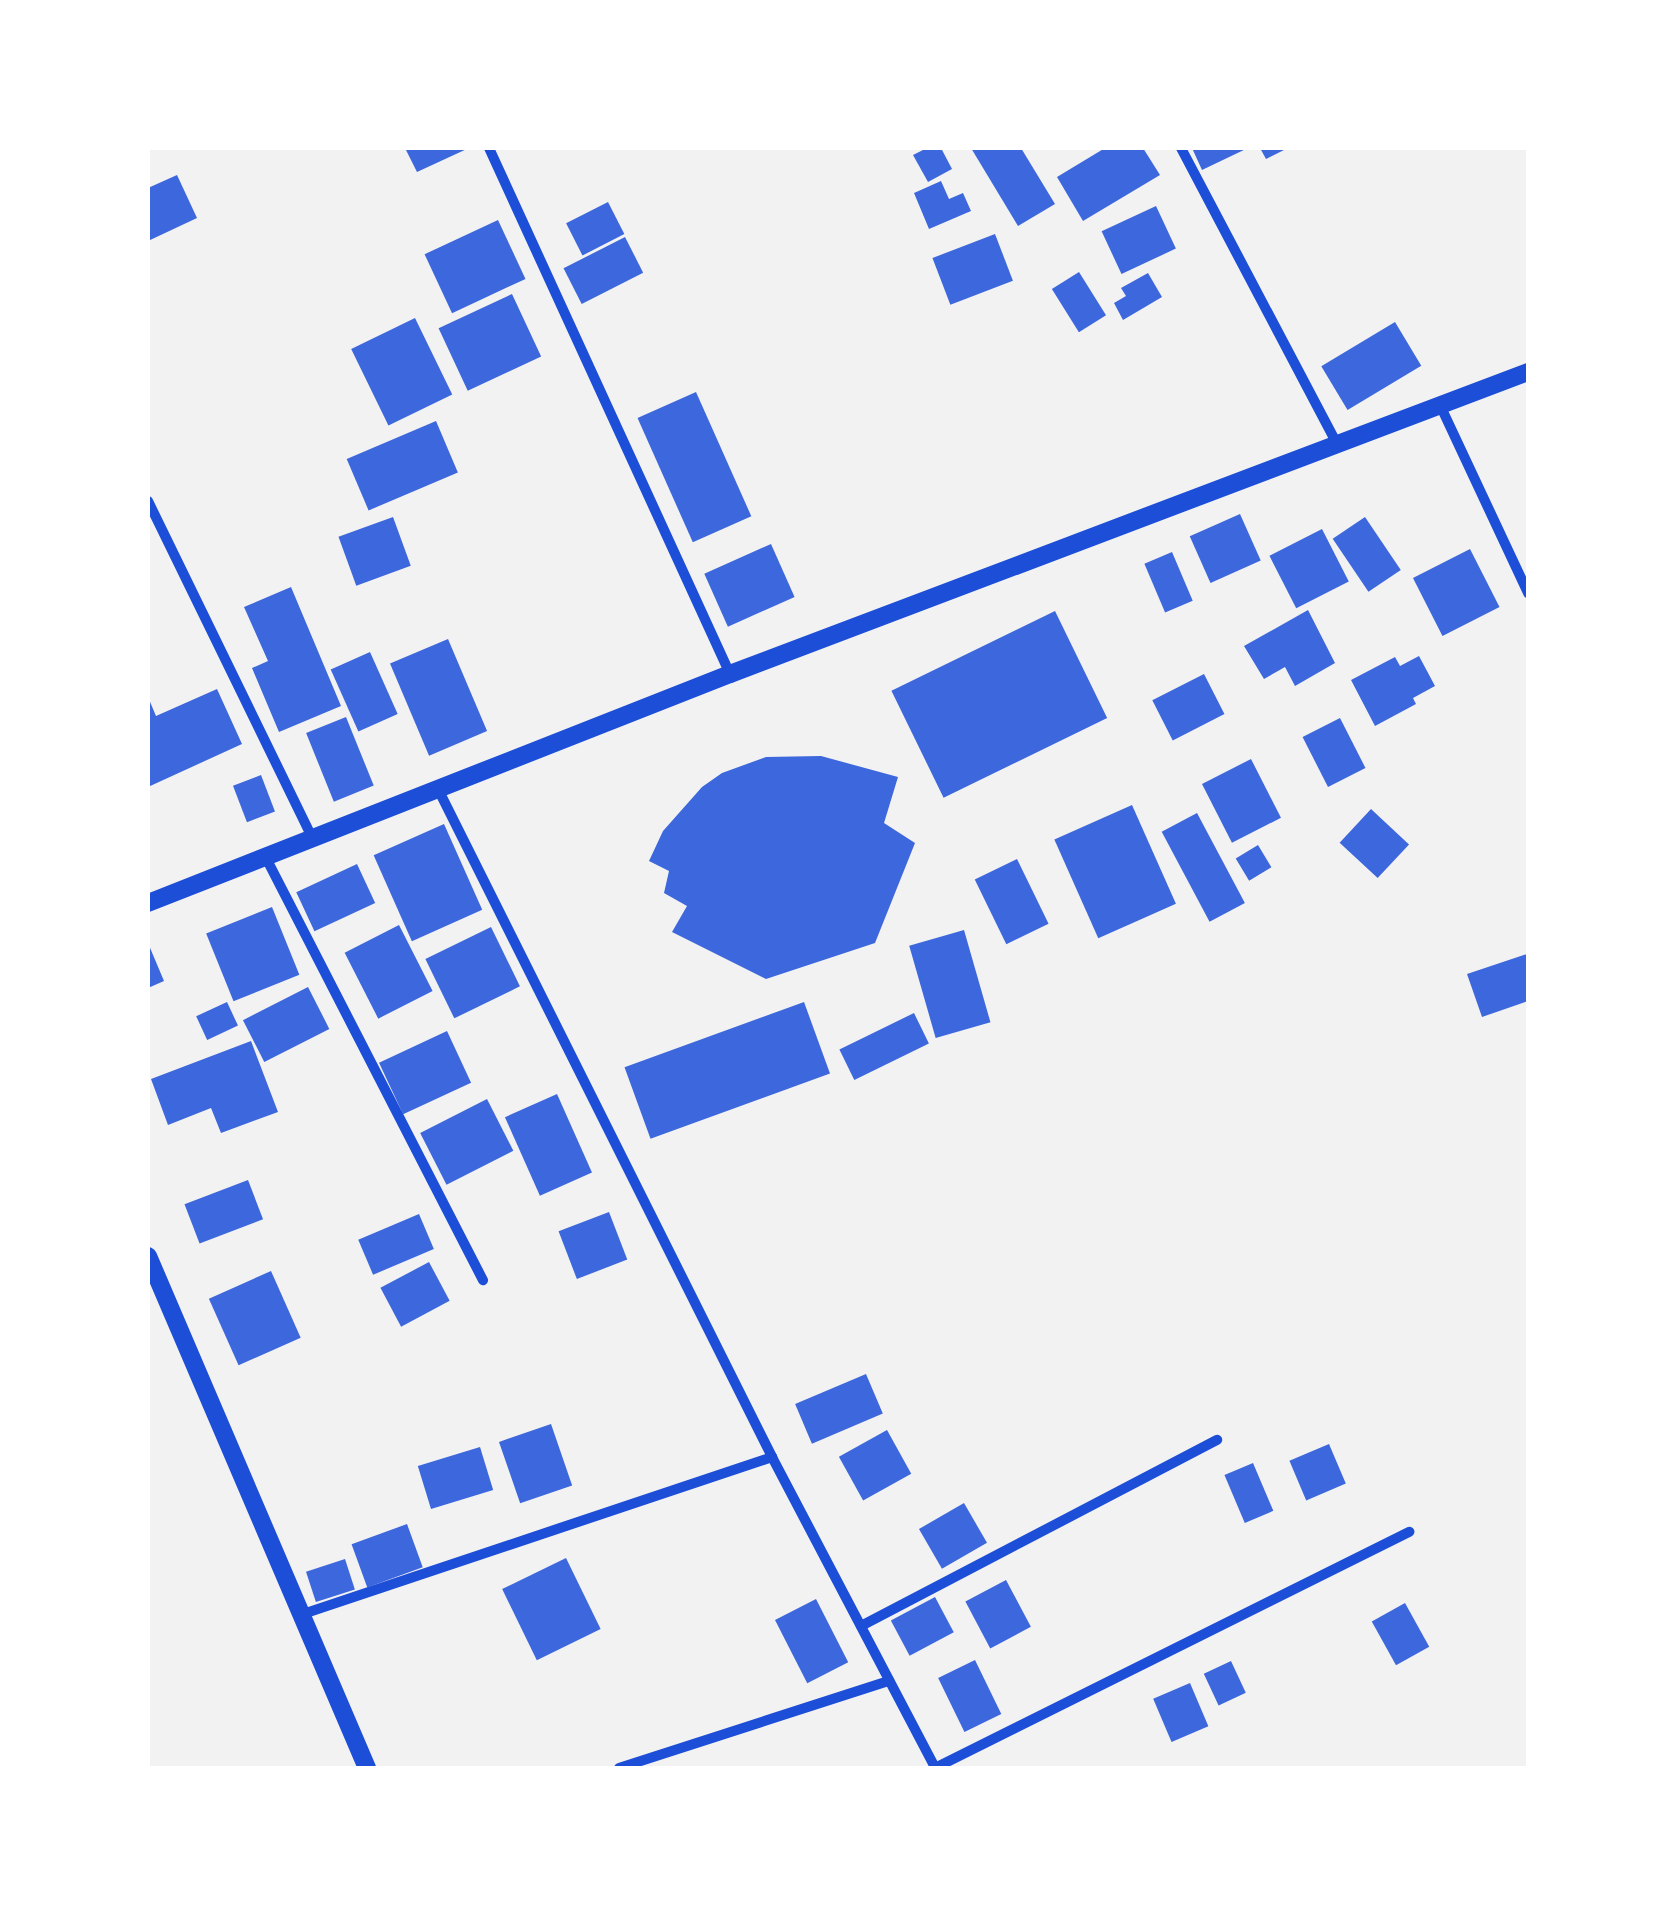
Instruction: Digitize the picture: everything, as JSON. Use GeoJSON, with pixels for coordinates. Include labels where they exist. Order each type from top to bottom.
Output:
{"type":"FeatureCollection","features":[{"type":"Feature","properties":{"kind":"street"},"geometry":{"type":"LineString","coordinates":[[489,148],[730,674]]}},
{"type":"Feature","properties":{"kind":"street"},"geometry":{"type":"LineString","coordinates":[[1181,148],[1337,444]]}},
{"type":"Feature","properties":{"kind":"street"},"geometry":{"type":"LineString","coordinates":[[148,903],[311,835],[1528,372]]}},
{"type":"Feature","properties":{"kind":"street"},"geometry":{"type":"LineString","coordinates":[[1440,406],[1528,593]]}},
{"type":"Feature","properties":{"kind":"street"},"geometry":{"type":"LineString","coordinates":[[148,501],[311,835]]}},
{"type":"Feature","properties":{"kind":"street"},"geometry":{"type":"LineString","coordinates":[[437,787],[772,1457],[935,1768],[1409,1532]]}},
{"type":"Feature","properties":{"kind":"street"},"geometry":{"type":"LineString","coordinates":[[264,855],[483,1280]]}},
{"type":"Feature","properties":{"kind":"street"},"geometry":{"type":"LineString","coordinates":[[148,1256],[367,1768]]}},
{"type":"Feature","properties":{"kind":"street"},"geometry":{"type":"LineString","coordinates":[[861,1626],[1217,1440]]}},
{"type":"Feature","properties":{"kind":"street"},"geometry":{"type":"LineString","coordinates":[[300,1616],[772,1457]]}},
{"type":"Feature","properties":{"kind":"street"},"geometry":{"type":"LineString","coordinates":[[618,1768],[889,1680]]}},
{"type":"Feature","properties":{"kind":"building"},"geometry":{"type":"Polygon","coordinates":[[[405,148],[469,148],[417,172],[405,148]]]}},
{"type":"Feature","properties":{"kind":"building"},"geometry":{"type":"Polygon","coordinates":[[[927,148],[941,148],[952,169],[928,182],[913,155],[927,148]]]}},
{"type":"Feature","properties":{"kind":"building"},"geometry":{"type":"Polygon","coordinates":[[[971,148],[1021,148],[1055,204],[1018,226],[971,148]]]}},
{"type":"Feature","properties":{"kind":"building"},"geometry":{"type":"Polygon","coordinates":[[[1105,148],[1143,148],[1160,175],[1083,221],[1057,177],[1105,148]]]}},
{"type":"Feature","properties":{"kind":"building"},"geometry":{"type":"Polygon","coordinates":[[[1192,148],[1248,148],[1202,170],[1192,148]]]}},
{"type":"Feature","properties":{"kind":"building"},"geometry":{"type":"Polygon","coordinates":[[[1260,148],[1288,148],[1266,159],[1260,148]]]}},
{"type":"Feature","properties":{"kind":"building"},"geometry":{"type":"Polygon","coordinates":[[[177,175],[197,218],[148,241],[148,188],[177,175]]]}},
{"type":"Feature","properties":{"kind":"building"},"geometry":{"type":"Polygon","coordinates":[[[941,181],[949,199],[963,193],[971,211],[929,229],[914,193],[941,181]]]}},
{"type":"Feature","properties":{"kind":"building"},"geometry":{"type":"Polygon","coordinates":[[[608,202],[624,234],[582,255],[566,223],[608,202]]]}},
{"type":"Feature","properties":{"kind":"building"},"geometry":{"type":"Polygon","coordinates":[[[1156,206],[1176,249],[1121,274],[1102,231],[1156,206]]]}},
{"type":"Feature","properties":{"kind":"building"},"geometry":{"type":"Polygon","coordinates":[[[498,220],[525,279],[452,313],[425,254],[498,220]]]}},
{"type":"Feature","properties":{"kind":"building"},"geometry":{"type":"Polygon","coordinates":[[[995,234],[1013,281],[950,305],[932,258],[995,234]]]}},
{"type":"Feature","properties":{"kind":"building"},"geometry":{"type":"Polygon","coordinates":[[[625,237],[643,273],[582,304],[564,268],[625,237]]]}},
{"type":"Feature","properties":{"kind":"building"},"geometry":{"type":"Polygon","coordinates":[[[1079,272],[1106,315],[1079,332],[1052,289],[1079,272]]]}},
{"type":"Feature","properties":{"kind":"building"},"geometry":{"type":"Polygon","coordinates":[[[1148,273],[1162,297],[1123,320],[1114,303],[1126,296],[1121,288],[1148,273]]]}},
{"type":"Feature","properties":{"kind":"building"},"geometry":{"type":"Polygon","coordinates":[[[512,294],[541,357],[468,391],[439,328],[512,294]]]}},
{"type":"Feature","properties":{"kind":"building"},"geometry":{"type":"Polygon","coordinates":[[[415,318],[452,394],[388,426],[351,349],[415,318]]]}},
{"type":"Feature","properties":{"kind":"building"},"geometry":{"type":"Polygon","coordinates":[[[1395,322],[1421,366],[1348,410],[1321,366],[1395,322]]]}},
{"type":"Feature","properties":{"kind":"building"},"geometry":{"type":"Polygon","coordinates":[[[696,392],[751,516],[693,542],[638,418],[696,392]]]}},
{"type":"Feature","properties":{"kind":"building"},"geometry":{"type":"Polygon","coordinates":[[[436,421],[458,473],[369,510],[347,459],[436,421]]]}},
{"type":"Feature","properties":{"kind":"building"},"geometry":{"type":"Polygon","coordinates":[[[1240,514],[1261,561],[1210,583],[1190,536],[1240,514]]]}},
{"type":"Feature","properties":{"kind":"building"},"geometry":{"type":"Polygon","coordinates":[[[393,517],[411,566],[356,586],[338,537],[393,517]]]}},
{"type":"Feature","properties":{"kind":"building"},"geometry":{"type":"Polygon","coordinates":[[[1365,517],[1401,570],[1368,592],[1333,539],[1365,517]]]}},
{"type":"Feature","properties":{"kind":"building"},"geometry":{"type":"Polygon","coordinates":[[[1322,529],[1349,582],[1296,608],[1269,556],[1322,529]]]}},
{"type":"Feature","properties":{"kind":"building"},"geometry":{"type":"Polygon","coordinates":[[[771,544],[795,597],[728,627],[704,574],[771,544]]]}},
{"type":"Feature","properties":{"kind":"building"},"geometry":{"type":"Polygon","coordinates":[[[1470,549],[1500,607],[1442,636],[1413,578],[1470,549]]]}},
{"type":"Feature","properties":{"kind":"building"},"geometry":{"type":"Polygon","coordinates":[[[1172,552],[1193,601],[1165,613],[1144,564],[1172,552]]]}},
{"type":"Feature","properties":{"kind":"building"},"geometry":{"type":"Polygon","coordinates":[[[291,587],[341,706],[279,732],[252,668],[268,661],[244,607],[291,587]]]}},
{"type":"Feature","properties":{"kind":"building"},"geometry":{"type":"Polygon","coordinates":[[[1308,610],[1335,663],[1295,686],[1285,667],[1264,679],[1244,646],[1308,610]]]}},
{"type":"Feature","properties":{"kind":"building"},"geometry":{"type":"Polygon","coordinates":[[[1055,611],[1107,718],[944,798],[891,691],[1055,611]]]}},
{"type":"Feature","properties":{"kind":"building"},"geometry":{"type":"Polygon","coordinates":[[[448,639],[487,731],[429,756],[390,664],[448,639]]]}},
{"type":"Feature","properties":{"kind":"building"},"geometry":{"type":"Polygon","coordinates":[[[370,652],[398,714],[358,732],[331,669],[370,652]]]}},
{"type":"Feature","properties":{"kind":"building"},"geometry":{"type":"Polygon","coordinates":[[[1419,656],[1435,686],[1413,698],[1416,704],[1375,726],[1351,680],[1395,657],[1400,666],[1419,656]]]}},
{"type":"Feature","properties":{"kind":"building"},"geometry":{"type":"Polygon","coordinates":[[[1204,674],[1224,714],[1173,740],[1152,700],[1204,674]]]}},
{"type":"Feature","properties":{"kind":"building"},"geometry":{"type":"Polygon","coordinates":[[[217,689],[242,744],[148,787],[148,697],[156,716],[217,689]]]}},
{"type":"Feature","properties":{"kind":"building"},"geometry":{"type":"Polygon","coordinates":[[[346,717],[374,786],[334,802],[306,733],[346,717]]]}},
{"type":"Feature","properties":{"kind":"building"},"geometry":{"type":"Polygon","coordinates":[[[1340,718],[1365,768],[1328,787],[1303,737],[1340,718]]]}},
{"type":"Feature","properties":{"kind":"building"},"geometry":{"type":"Polygon","coordinates":[[[821,756],[898,777],[884,823],[915,843],[875,943],[766,979],[672,932],[687,906],[664,893],[669,871],[649,861],[663,831],[702,787],[722,773],[766,757],[821,756]]]}},
{"type":"Feature","properties":{"kind":"building"},"geometry":{"type":"Polygon","coordinates":[[[1251,759],[1281,818],[1232,843],[1202,784],[1251,759]]]}},
{"type":"Feature","properties":{"kind":"building"},"geometry":{"type":"Polygon","coordinates":[[[261,775],[275,811],[247,822],[233,786],[261,775]]]}},
{"type":"Feature","properties":{"kind":"building"},"geometry":{"type":"Polygon","coordinates":[[[1132,805],[1176,904],[1098,938],[1054,840],[1132,805]]]}},
{"type":"Feature","properties":{"kind":"building"},"geometry":{"type":"Polygon","coordinates":[[[1371,809],[1409,844],[1378,878],[1340,843],[1371,809]]]}},
{"type":"Feature","properties":{"kind":"building"},"geometry":{"type":"Polygon","coordinates":[[[1197,813],[1245,903],[1210,922],[1162,832],[1197,813]]]}},
{"type":"Feature","properties":{"kind":"building"},"geometry":{"type":"Polygon","coordinates":[[[444,824],[482,910],[412,941],[374,855],[444,824]]]}},
{"type":"Feature","properties":{"kind":"building"},"geometry":{"type":"Polygon","coordinates":[[[1258,845],[1271,867],[1249,881],[1236,858],[1258,845]]]}},
{"type":"Feature","properties":{"kind":"building"},"geometry":{"type":"Polygon","coordinates":[[[1017,859],[1049,924],[1006,944],[975,880],[1017,859]]]}},
{"type":"Feature","properties":{"kind":"building"},"geometry":{"type":"Polygon","coordinates":[[[357,864],[375,903],[314,931],[296,892],[357,864]]]}},
{"type":"Feature","properties":{"kind":"building"},"geometry":{"type":"Polygon","coordinates":[[[272,907],[299,975],[234,1001],[206,934],[272,907]]]}},
{"type":"Feature","properties":{"kind":"building"},"geometry":{"type":"Polygon","coordinates":[[[399,925],[433,991],[378,1019],[345,953],[399,925]]]}},
{"type":"Feature","properties":{"kind":"building"},"geometry":{"type":"Polygon","coordinates":[[[491,927],[520,986],[454,1018],[425,959],[491,927]]]}},
{"type":"Feature","properties":{"kind":"building"},"geometry":{"type":"Polygon","coordinates":[[[964,930],[990,1022],[936,1038],[909,946],[964,930]]]}},
{"type":"Feature","properties":{"kind":"building"},"geometry":{"type":"Polygon","coordinates":[[[148,943],[164,981],[148,988],[148,943]]]}},
{"type":"Feature","properties":{"kind":"building"},"geometry":{"type":"Polygon","coordinates":[[[1527,954],[1528,1001],[1482,1017],[1467,974],[1527,954]]]}},
{"type":"Feature","properties":{"kind":"building"},"geometry":{"type":"Polygon","coordinates":[[[308,987],[329,1029],[264,1062],[243,1020],[308,987]]]}},
{"type":"Feature","properties":{"kind":"building"},"geometry":{"type":"Polygon","coordinates":[[[227,1002],[238,1026],[207,1040],[196,1016],[227,1002]]]}},
{"type":"Feature","properties":{"kind":"building"},"geometry":{"type":"Polygon","coordinates":[[[804,1002],[830,1073],[651,1139],[625,1067],[804,1002]]]}},
{"type":"Feature","properties":{"kind":"building"},"geometry":{"type":"Polygon","coordinates":[[[914,1013],[929,1044],[854,1080],[839,1049],[914,1013]]]}},
{"type":"Feature","properties":{"kind":"building"},"geometry":{"type":"Polygon","coordinates":[[[447,1031],[471,1083],[403,1114],[379,1063],[447,1031]]]}},
{"type":"Feature","properties":{"kind":"building"},"geometry":{"type":"Polygon","coordinates":[[[251,1041],[278,1112],[221,1133],[211,1108],[168,1125],[151,1079],[251,1041]]]}},
{"type":"Feature","properties":{"kind":"building"},"geometry":{"type":"Polygon","coordinates":[[[557,1094],[592,1173],[540,1196],[505,1117],[557,1094]]]}},
{"type":"Feature","properties":{"kind":"building"},"geometry":{"type":"Polygon","coordinates":[[[487,1099],[513,1151],[447,1185],[420,1133],[487,1099]]]}},
{"type":"Feature","properties":{"kind":"building"},"geometry":{"type":"Polygon","coordinates":[[[248,1180],[263,1219],[200,1244],[185,1204],[248,1180]]]}},
{"type":"Feature","properties":{"kind":"building"},"geometry":{"type":"Polygon","coordinates":[[[609,1212],[627,1260],[577,1279],[559,1231],[609,1212]]]}},
{"type":"Feature","properties":{"kind":"building"},"geometry":{"type":"Polygon","coordinates":[[[419,1214],[434,1249],[373,1275],[358,1240],[419,1214]]]}},
{"type":"Feature","properties":{"kind":"building"},"geometry":{"type":"Polygon","coordinates":[[[429,1262],[450,1301],[401,1327],[380,1288],[429,1262]]]}},
{"type":"Feature","properties":{"kind":"building"},"geometry":{"type":"Polygon","coordinates":[[[271,1271],[301,1338],[239,1365],[209,1299],[271,1271]]]}},
{"type":"Feature","properties":{"kind":"building"},"geometry":{"type":"Polygon","coordinates":[[[866,1374],[883,1414],[812,1444],[795,1404],[866,1374]]]}},
{"type":"Feature","properties":{"kind":"building"},"geometry":{"type":"Polygon","coordinates":[[[551,1424],[572,1485],[520,1503],[499,1442],[551,1424]]]}},
{"type":"Feature","properties":{"kind":"building"},"geometry":{"type":"Polygon","coordinates":[[[887,1430],[911,1474],[863,1500],[839,1457],[887,1430]]]}},
{"type":"Feature","properties":{"kind":"building"},"geometry":{"type":"Polygon","coordinates":[[[1329,1444],[1346,1484],[1306,1500],[1289,1461],[1329,1444]]]}},
{"type":"Feature","properties":{"kind":"building"},"geometry":{"type":"Polygon","coordinates":[[[480,1447],[493,1490],[431,1509],[418,1466],[480,1447]]]}},
{"type":"Feature","properties":{"kind":"building"},"geometry":{"type":"Polygon","coordinates":[[[1253,1463],[1273,1511],[1245,1523],[1224,1475],[1253,1463]]]}},
{"type":"Feature","properties":{"kind":"building"},"geometry":{"type":"Polygon","coordinates":[[[964,1503],[987,1543],[942,1569],[919,1529],[964,1503]]]}},
{"type":"Feature","properties":{"kind":"building"},"geometry":{"type":"Polygon","coordinates":[[[407,1524],[423,1567],[367,1587],[352,1544],[407,1524]]]}},
{"type":"Feature","properties":{"kind":"building"},"geometry":{"type":"Polygon","coordinates":[[[566,1558],[601,1629],[537,1660],[502,1589],[566,1558]]]}},
{"type":"Feature","properties":{"kind":"building"},"geometry":{"type":"Polygon","coordinates":[[[345,1559],[355,1589],[316,1602],[306,1572],[345,1559]]]}},
{"type":"Feature","properties":{"kind":"building"},"geometry":{"type":"Polygon","coordinates":[[[1006,1580],[1031,1627],[990,1648],[965,1602],[1006,1580]]]}},
{"type":"Feature","properties":{"kind":"building"},"geometry":{"type":"Polygon","coordinates":[[[935,1597],[954,1632],[910,1656],[891,1620],[935,1597]]]}},
{"type":"Feature","properties":{"kind":"building"},"geometry":{"type":"Polygon","coordinates":[[[816,1599],[848,1662],[807,1683],[775,1620],[816,1599]]]}},
{"type":"Feature","properties":{"kind":"building"},"geometry":{"type":"Polygon","coordinates":[[[1405,1603],[1429,1647],[1396,1665],[1372,1621],[1405,1603]]]}},
{"type":"Feature","properties":{"kind":"building"},"geometry":{"type":"Polygon","coordinates":[[[975,1660],[1001,1714],[964,1732],[938,1678],[975,1660]]]}},
{"type":"Feature","properties":{"kind":"building"},"geometry":{"type":"Polygon","coordinates":[[[1231,1661],[1246,1693],[1219,1705],[1204,1674],[1231,1661]]]}},
{"type":"Feature","properties":{"kind":"building"},"geometry":{"type":"Polygon","coordinates":[[[1190,1683],[1208,1726],[1172,1742],[1153,1699],[1190,1683]]]}}]}
